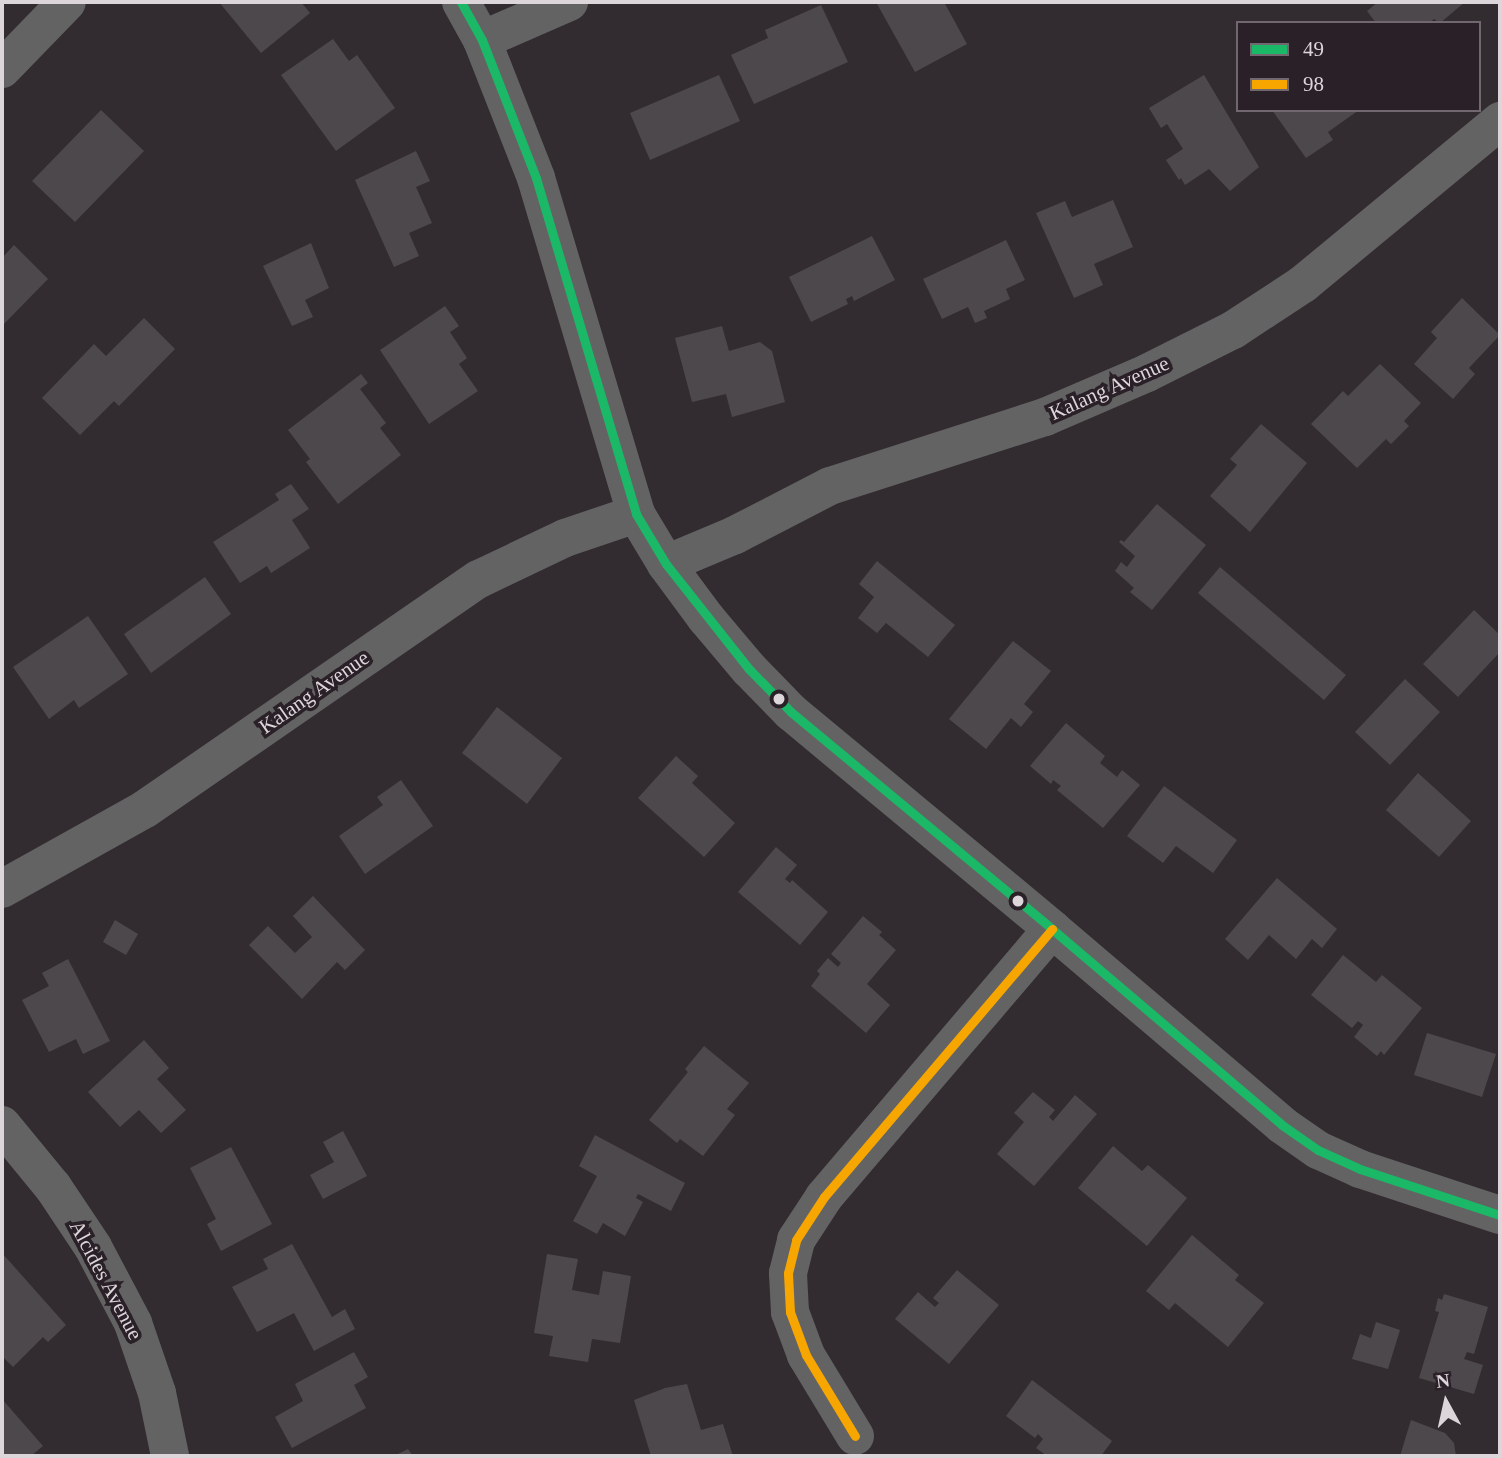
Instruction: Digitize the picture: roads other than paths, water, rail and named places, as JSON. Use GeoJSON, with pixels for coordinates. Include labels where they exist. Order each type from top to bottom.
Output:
{"type":"FeatureCollection","features":[{"type":"Feature","properties":{"kind":"street"},"geometry":{"type":"LineString","coordinates":[[2,69],[68,2]]}},
{"type":"Feature","properties":{"kind":"street"},"geometry":{"type":"LineString","coordinates":[[461,2],[482,40],[536,178],[636,514],[666,564],[741,659],[791,712],[1282,1125],[1318,1150],[1360,1169],[1500,1214]]}},
{"type":"Feature","properties":{"kind":"street"},"geometry":{"type":"LineString","coordinates":[[482,40],[569,2]]}},
{"type":"Feature","properties":{"kind":"street","name":"Kalang Avenue"},"geometry":{"type":"LineString","coordinates":[[666,564],[735,535],[830,486],[1045,417],[1147,373],[1233,330],[1303,284],[1500,121]]}},
{"type":"Feature","properties":{"kind":"street","name":"Kalang Avenue"},"geometry":{"type":"LineString","coordinates":[[2,889],[145,809],[479,579],[565,538],[636,514]]}},
{"type":"Feature","properties":{"kind":"street"},"geometry":{"type":"LineString","coordinates":[[855,1436],[806,1355],[790,1312],[788,1273],[796,1240],[824,1197],[1052,929]]}},
{"type":"Feature","properties":{"kind":"street","name":"Alcides Avenue"},"geometry":{"type":"LineString","coordinates":[[2,1125],[54,1187],[86,1237],[133,1323],[157,1393],[170,1456]]}}]}
